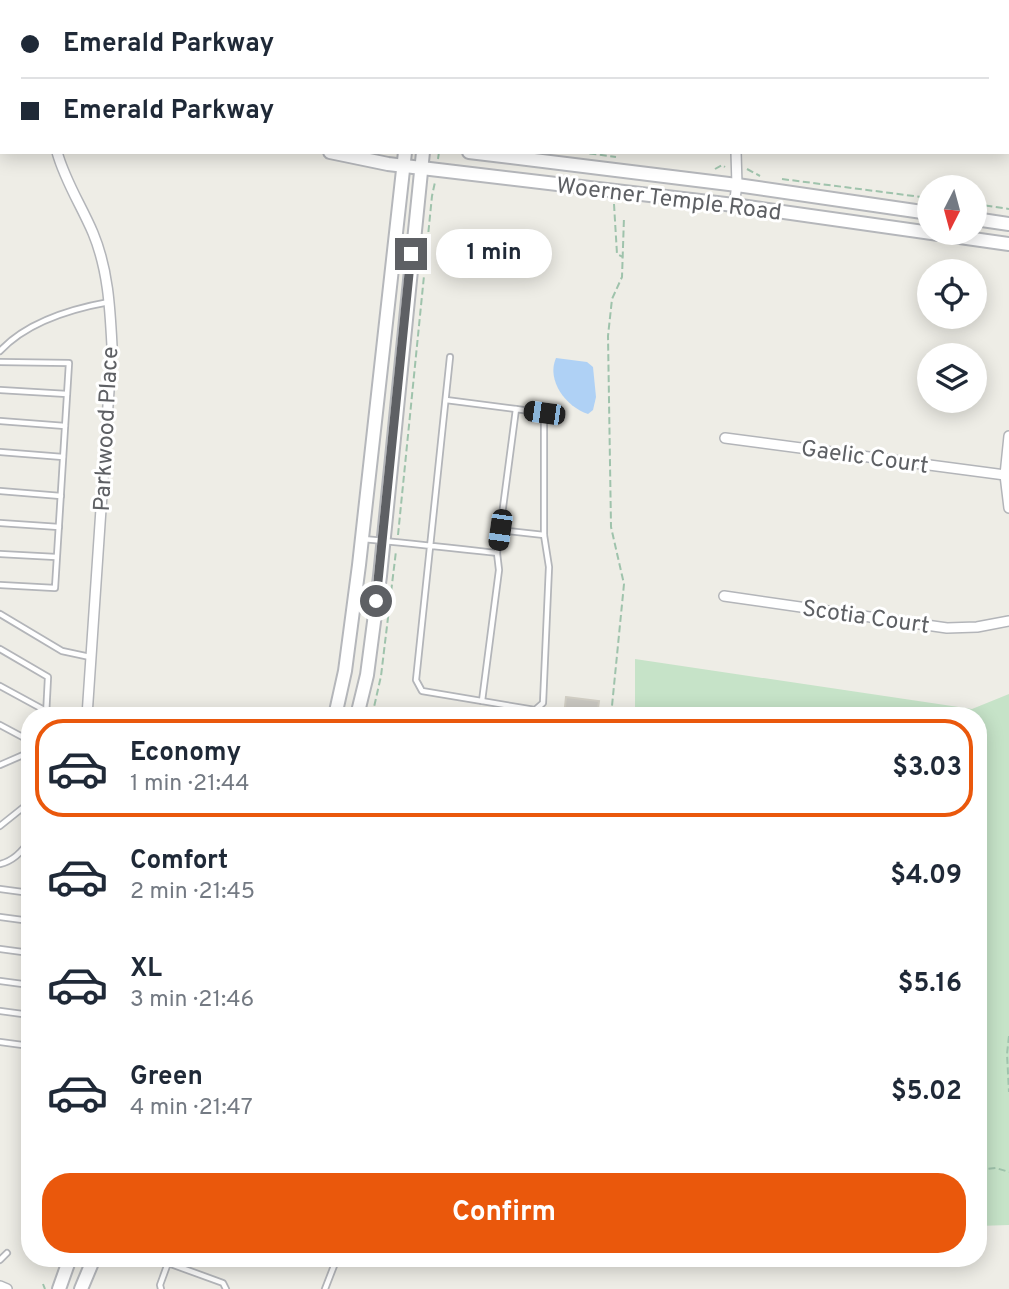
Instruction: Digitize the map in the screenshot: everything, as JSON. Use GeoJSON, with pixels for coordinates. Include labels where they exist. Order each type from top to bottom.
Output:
{"type":"FeatureCollection","features":[{"type":"Feature","properties":{"kind":"main road","name":"Woerner Temple Road"},"geometry":{"type":"LineString","coordinates":[[338,154],[362,160],[404,159],[421,167],[734,205],[1009,244]]}},
{"type":"Feature","properties":{"kind":"main road"},"geometry":{"type":"LineString","coordinates":[[359,707],[367,675],[383,541],[423,154]]}},
{"type":"Feature","properties":{"kind":"main road","name":"Woerner Temple Road"},"geometry":{"type":"LineString","coordinates":[[485,154],[737,185],[917,211]]}},
{"type":"Feature","properties":{"kind":"main road"},"geometry":{"type":"LineString","coordinates":[[337,707],[345,671],[362,539],[404,159]]}},
{"type":"Feature","properties":{"kind":"main road"},"geometry":{"type":"LineString","coordinates":[[987,221],[1009,224]]}},
{"type":"Feature","properties":{"kind":"main road"},"geometry":{"type":"LineString","coordinates":[[59,1289],[67,1267]]}},
{"type":"Feature","properties":{"kind":"main road"},"geometry":{"type":"LineString","coordinates":[[81,1289],[90,1267]]}},
{"type":"Feature","properties":{"kind":"street","name":"Parkwood Place"},"geometry":{"type":"LineString","coordinates":[[58,154],[62,172],[93,233],[104,269],[109,302],[111,346],[88,707]]}},
{"type":"Feature","properties":{"kind":"street"},"geometry":{"type":"LineString","coordinates":[[734,205],[737,185],[736,154]]}},
{"type":"Feature","properties":{"kind":"street"},"geometry":{"type":"LineString","coordinates":[[1009,436],[1005,475],[1009,508]]}},
{"type":"Feature","properties":{"kind":"street","name":"Gaelic Court"},"geometry":{"type":"LineString","coordinates":[[725,438],[1005,475]]}},
{"type":"Feature","properties":{"kind":"street","name":"Scotia Court"},"geometry":{"type":"LineString","coordinates":[[724,596],[947,628],[977,627],[1009,621]]}},
{"type":"Feature","properties":{"kind":"street"},"geometry":{"type":"LineString","coordinates":[[0,1286],[7,1289]]}},
{"type":"Feature","properties":{"kind":"lane"},"geometry":{"type":"LineString","coordinates":[[0,351],[24,331],[59,314],[109,302]]}},
{"type":"Feature","properties":{"kind":"lane"},"geometry":{"type":"LineString","coordinates":[[450,357],[416,680],[422,691],[517,707]]}},
{"type":"Feature","properties":{"kind":"lane"},"geometry":{"type":"LineString","coordinates":[[0,362],[69,363],[55,588],[0,585]]}},
{"type":"Feature","properties":{"kind":"lane"},"geometry":{"type":"LineString","coordinates":[[0,390],[67,394]]}},
{"type":"Feature","properties":{"kind":"lane"},"geometry":{"type":"LineString","coordinates":[[446,400],[544,413],[544,535],[549,567],[543,703],[538,707]]}},
{"type":"Feature","properties":{"kind":"lane"},"geometry":{"type":"LineString","coordinates":[[482,701],[499,570],[497,553],[516,409]]}},
{"type":"Feature","properties":{"kind":"lane"},"geometry":{"type":"LineString","coordinates":[[0,421],[65,426]]}},
{"type":"Feature","properties":{"kind":"lane"},"geometry":{"type":"LineString","coordinates":[[0,453],[63,457]]}},
{"type":"Feature","properties":{"kind":"lane"},"geometry":{"type":"LineString","coordinates":[[0,491],[61,496]]}},
{"type":"Feature","properties":{"kind":"lane"},"geometry":{"type":"LineString","coordinates":[[0,523],[59,527]]}},
{"type":"Feature","properties":{"kind":"lane"},"geometry":{"type":"LineString","coordinates":[[500,530],[544,535]]}},
{"type":"Feature","properties":{"kind":"lane"},"geometry":{"type":"LineString","coordinates":[[362,539],[497,553]]}},
{"type":"Feature","properties":{"kind":"lane"},"geometry":{"type":"LineString","coordinates":[[0,554],[57,558]]}},
{"type":"Feature","properties":{"kind":"lane"},"geometry":{"type":"LineString","coordinates":[[0,614],[62,651],[91,657]]}},
{"type":"Feature","properties":{"kind":"lane"},"geometry":{"type":"LineString","coordinates":[[0,649],[48,677],[46,707]]}},
{"type":"Feature","properties":{"kind":"lane"},"geometry":{"type":"LineString","coordinates":[[0,686],[34,707]]}},
{"type":"Feature","properties":{"kind":"lane"},"geometry":{"type":"LineString","coordinates":[[0,725],[21,736]]}},
{"type":"Feature","properties":{"kind":"lane"},"geometry":{"type":"LineString","coordinates":[[0,765],[21,756]]}},
{"type":"Feature","properties":{"kind":"lane"},"geometry":{"type":"LineString","coordinates":[[0,826],[21,809]]}},
{"type":"Feature","properties":{"kind":"lane"},"geometry":{"type":"LineString","coordinates":[[0,864],[21,852]]}},
{"type":"Feature","properties":{"kind":"lane"},"geometry":{"type":"LineString","coordinates":[[0,889],[21,892]]}},
{"type":"Feature","properties":{"kind":"lane"},"geometry":{"type":"LineString","coordinates":[[0,918],[21,920]]}},
{"type":"Feature","properties":{"kind":"lane"},"geometry":{"type":"LineString","coordinates":[[0,949],[21,952]]}},
{"type":"Feature","properties":{"kind":"lane"},"geometry":{"type":"LineString","coordinates":[[0,981],[21,984]]}},
{"type":"Feature","properties":{"kind":"lane"},"geometry":{"type":"LineString","coordinates":[[0,1011],[21,1014]]}},
{"type":"Feature","properties":{"kind":"lane"},"geometry":{"type":"LineString","coordinates":[[0,1042],[21,1045]]}},
{"type":"Feature","properties":{"kind":"lane"},"geometry":{"type":"LineString","coordinates":[[0,1260],[7,1253]]}},
{"type":"Feature","properties":{"kind":"lane"},"geometry":{"type":"LineString","coordinates":[[161,1289],[167,1267]]}},
{"type":"Feature","properties":{"kind":"lane"},"geometry":{"type":"LineString","coordinates":[[179,1267],[223,1283],[226,1289]]}},
{"type":"Feature","properties":{"kind":"lane"},"geometry":{"type":"LineString","coordinates":[[325,1289],[334,1267]]}},
{"type":"Feature","properties":{"kind":"path"},"geometry":{"type":"LineString","coordinates":[[743,171],[749,168],[754,174],[762,176]]}},
{"type":"Feature","properties":{"kind":"path"},"geometry":{"type":"LineString","coordinates":[[774,178],[917,196]]}},
{"type":"Feature","properties":{"kind":"path"},"geometry":{"type":"LineString","coordinates":[[374,707],[387,638],[435,183]]}},
{"type":"Feature","properties":{"kind":"path"},"geometry":{"type":"LineString","coordinates":[[614,204],[615,246],[617,254],[624,258]]}},
{"type":"Feature","properties":{"kind":"path"},"geometry":{"type":"LineString","coordinates":[[987,205],[1009,208]]}},
{"type":"Feature","properties":{"kind":"path"},"geometry":{"type":"LineString","coordinates":[[612,707],[624,584],[611,527],[608,336],[611,307],[622,277],[624,217]]}},
{"type":"Feature","properties":{"kind":"path"},"geometry":{"type":"LineString","coordinates":[[1009,1036],[1009,1092]]}},
{"type":"Feature","properties":{"kind":"path"},"geometry":{"type":"LineString","coordinates":[[987,1169],[996,1168],[1009,1172]]}},
{"type":"Feature","properties":{"kind":"path"},"geometry":{"type":"LineString","coordinates":[[43,1284],[45,1289]]}},
{"type":"Feature","properties":{"kind":"green space"},"geometry":{"type":"Polygon","coordinates":[[[635,659],[959,707],[635,707],[635,659]]]}},
{"type":"Feature","properties":{"kind":"green space"},"geometry":{"type":"Polygon","coordinates":[[[1009,694],[1009,1225],[987,1226],[987,707],[977,707],[1009,694]]]}},
{"type":"Feature","properties":{"kind":"water"},"geometry":{"type":"Polygon","coordinates":[[[556,358],[587,362],[593,367],[596,397],[593,410],[588,414],[572,405],[560,392],[554,375],[556,358]]]}},
{"type":"Feature","properties":{"kind":"building"},"geometry":{"type":"Polygon","coordinates":[[[566,697],[599,701],[598,707],[565,707],[566,697]]]}},
{"type":"Feature","properties":{"kind":"route"},"geometry":{"type":"LineString","coordinates":[[376,601],[411,254]]}}]}
